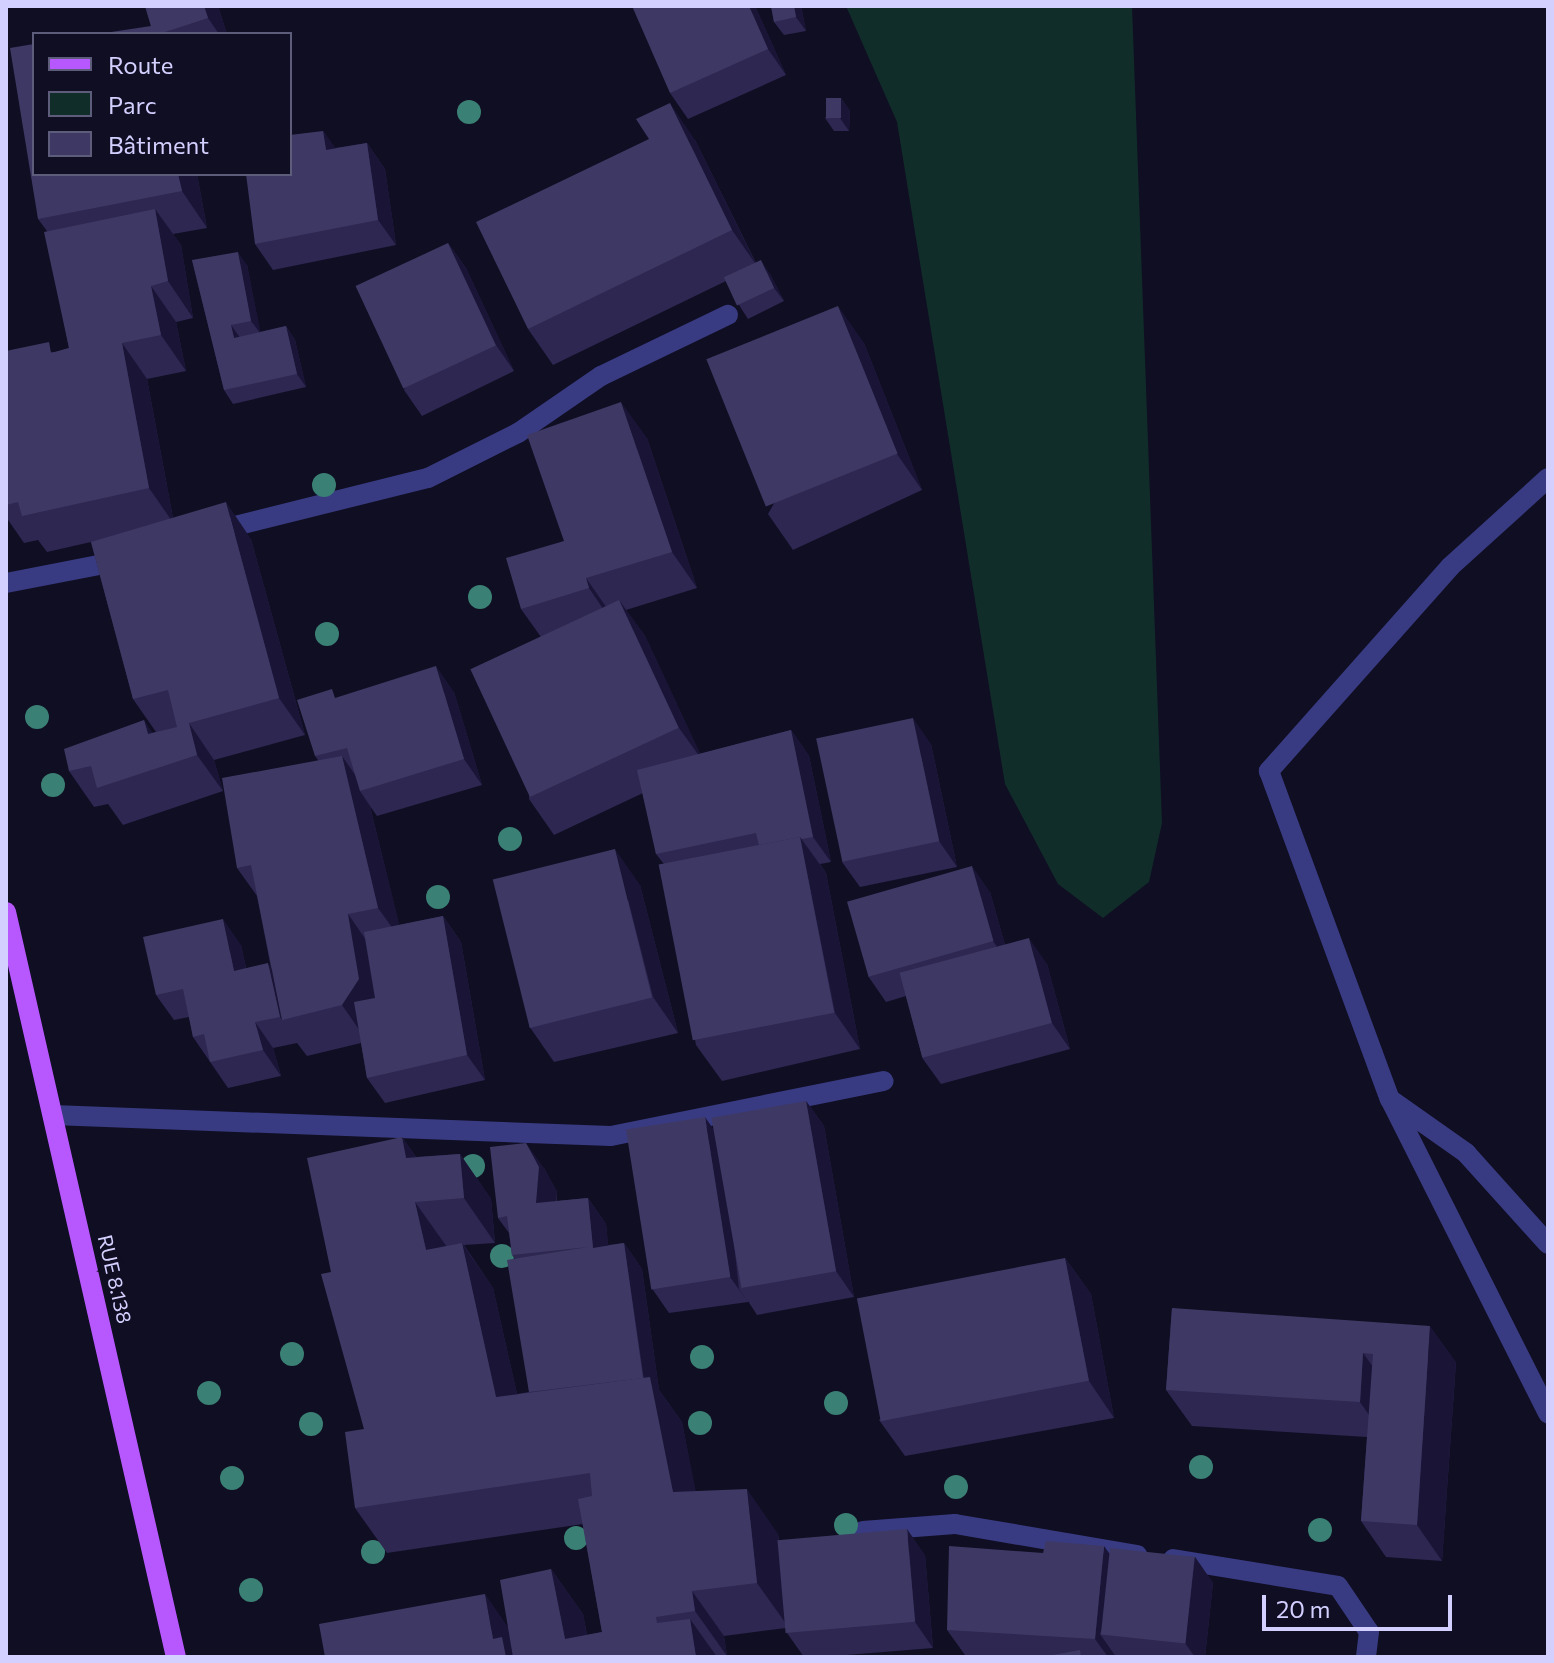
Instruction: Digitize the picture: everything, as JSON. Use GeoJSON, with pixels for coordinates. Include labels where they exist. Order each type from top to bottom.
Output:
{"type":"FeatureCollection","features":[{"type":"Feature","properties":{"kind":"main road","name":"RUE 8.138"},"geometry":{"type":"LineString","coordinates":[[6,912],[176,1657]]}},
{"type":"Feature","properties":{"kind":"street"},"geometry":{"type":"LineString","coordinates":[[190,539],[428,478],[518,433],[601,376],[728,315]]}},
{"type":"Feature","properties":{"kind":"street"},"geometry":{"type":"LineString","coordinates":[[1548,478],[1450,567],[1269,771],[1390,1099],[1548,1413]]}},
{"type":"Feature","properties":{"kind":"street"},"geometry":{"type":"LineString","coordinates":[[6,583],[148,553]]}},
{"type":"Feature","properties":{"kind":"street"},"geometry":{"type":"LineString","coordinates":[[53,1115],[611,1136],[884,1081]]}},
{"type":"Feature","properties":{"kind":"street"},"geometry":{"type":"LineString","coordinates":[[1390,1099],[1466,1153],[1548,1244]]}},
{"type":"Feature","properties":{"kind":"street"},"geometry":{"type":"LineString","coordinates":[[863,1531],[955,1524],[1338,1586],[1369,1632],[1366,1657]]}},
{"type":"Feature","properties":{"kind":"green space"},"geometry":{"type":"Polygon","coordinates":[[[846,6],[1132,6],[1162,823],[1149,882],[1103,918],[1058,884],[1005,784],[897,122],[846,6]]]}},
{"type":"Feature","properties":{"kind":"building"},"geometry":{"type":"Polygon","coordinates":[[[145,6],[204,6],[208,18],[165,32],[111,32],[151,26],[145,6]]]}},
{"type":"Feature","properties":{"kind":"building"},"geometry":{"type":"Polygon","coordinates":[[[632,6],[749,6],[768,49],[670,93],[632,6]]]}},
{"type":"Feature","properties":{"kind":"building"},"geometry":{"type":"Polygon","coordinates":[[[771,6],[794,6],[796,17],[774,22],[771,6]]]}},
{"type":"Feature","properties":{"kind":"building"},"geometry":{"type":"Polygon","coordinates":[[[32,44],[32,176],[178,176],[182,191],[38,219],[10,48],[32,44]]]}},
{"type":"Feature","properties":{"kind":"building"},"geometry":{"type":"Polygon","coordinates":[[[826,98],[841,98],[841,118],[826,118],[826,98]]]}},
{"type":"Feature","properties":{"kind":"building"},"geometry":{"type":"Polygon","coordinates":[[[670,103],[732,230],[528,329],[476,222],[649,139],[636,119],[670,103]]]}},
{"type":"Feature","properties":{"kind":"building"},"geometry":{"type":"Polygon","coordinates":[[[323,131],[326,150],[367,143],[378,220],[255,244],[246,176],[292,176],[292,135],[323,131]]]}},
{"type":"Feature","properties":{"kind":"building"},"geometry":{"type":"Polygon","coordinates":[[[155,209],[168,281],[151,286],[161,335],[122,343],[149,488],[22,516],[18,502],[6,505],[6,351],[49,342],[51,353],[69,348],[44,232],[155,209]]]}},
{"type":"Feature","properties":{"kind":"building"},"geometry":{"type":"Polygon","coordinates":[[[448,243],[496,345],[403,389],[356,286],[448,243]]]}},
{"type":"Feature","properties":{"kind":"building"},"geometry":{"type":"Polygon","coordinates":[[[238,252],[251,321],[231,325],[234,338],[286,326],[297,374],[224,390],[192,260],[238,252]]]}},
{"type":"Feature","properties":{"kind":"building"},"geometry":{"type":"Polygon","coordinates":[[[761,260],[774,288],[737,305],[724,277],[761,260]]]}},
{"type":"Feature","properties":{"kind":"building"},"geometry":{"type":"Polygon","coordinates":[[[838,306],[898,453],[766,507],[706,359],[838,306]]]}},
{"type":"Feature","properties":{"kind":"building"},"geometry":{"type":"Polygon","coordinates":[[[621,402],[672,552],[586,578],[589,588],[521,609],[506,558],[564,541],[527,435],[621,402]]]}},
{"type":"Feature","properties":{"kind":"building"},"geometry":{"type":"Polygon","coordinates":[[[226,502],[279,698],[189,723],[197,755],[97,788],[91,766],[69,771],[64,749],[144,720],[148,734],[177,727],[168,690],[133,699],[91,542],[226,502]]]}},
{"type":"Feature","properties":{"kind":"building"},"geometry":{"type":"Polygon","coordinates":[[[619,600],[679,728],[530,797],[470,669],[619,600]]]}},
{"type":"Feature","properties":{"kind":"building"},"geometry":{"type":"Polygon","coordinates":[[[436,666],[464,759],[360,791],[347,748],[315,756],[297,700],[332,689],[335,698],[436,666]]]}},
{"type":"Feature","properties":{"kind":"building"},"geometry":{"type":"Polygon","coordinates":[[[913,718],[939,841],[842,862],[816,739],[913,718]]]}},
{"type":"Feature","properties":{"kind":"building"},"geometry":{"type":"Polygon","coordinates":[[[791,730],[813,837],[759,845],[756,833],[656,854],[637,770],[791,730]]]}},
{"type":"Feature","properties":{"kind":"building"},"geometry":{"type":"Polygon","coordinates":[[[342,756],[378,908],[348,914],[359,979],[342,1005],[282,1020],[251,865],[237,868],[222,778],[342,756]]]}},
{"type":"Feature","properties":{"kind":"building"},"geometry":{"type":"Polygon","coordinates":[[[800,837],[834,1013],[693,1040],[659,864],[800,837]]]}},
{"type":"Feature","properties":{"kind":"building"},"geometry":{"type":"Polygon","coordinates":[[[615,849],[652,997],[530,1028],[493,879],[615,849]]]}},
{"type":"Feature","properties":{"kind":"building"},"geometry":{"type":"Polygon","coordinates":[[[972,866],[993,941],[869,977],[847,902],[972,866]]]}},
{"type":"Feature","properties":{"kind":"building"},"geometry":{"type":"Polygon","coordinates":[[[443,916],[467,1055],[367,1078],[354,1002],[375,998],[364,932],[443,916]]]}},
{"type":"Feature","properties":{"kind":"building"},"geometry":{"type":"Polygon","coordinates":[[[223,919],[234,971],[268,963],[280,1017],[255,1022],[263,1050],[210,1062],[204,1034],[193,1037],[183,989],[156,995],[143,937],[223,919]]]}},
{"type":"Feature","properties":{"kind":"building"},"geometry":{"type":"Polygon","coordinates":[[[1029,938],[1052,1023],[922,1058],[900,973],[1029,938]]]}},
{"type":"Feature","properties":{"kind":"building"},"geometry":{"type":"Polygon","coordinates":[[[806,1101],[836,1271],[741,1288],[711,1118],[806,1101]]]}},
{"type":"Feature","properties":{"kind":"building"},"geometry":{"type":"Polygon","coordinates":[[[705,1117],[730,1277],[651,1290],[626,1130],[705,1117]]]}},
{"type":"Feature","properties":{"kind":"building"},"geometry":{"type":"Polygon","coordinates":[[[402,1137],[406,1158],[460,1154],[464,1198],[415,1202],[426,1250],[462,1243],[496,1397],[650,1377],[673,1492],[747,1489],[757,1583],[692,1591],[695,1611],[656,1617],[657,1623],[690,1619],[696,1657],[513,1657],[500,1580],[551,1569],[565,1639],[602,1632],[578,1499],[592,1496],[590,1473],[355,1508],[345,1432],[364,1429],[321,1274],[331,1272],[307,1158],[402,1137]]]}},
{"type":"Feature","properties":{"kind":"building"},"geometry":{"type":"Polygon","coordinates":[[[526,1143],[539,1167],[536,1203],[588,1198],[593,1248],[624,1243],[643,1378],[529,1392],[507,1260],[588,1247],[512,1255],[507,1216],[498,1218],[490,1147],[526,1143]]]}},
{"type":"Feature","properties":{"kind":"building"},"geometry":{"type":"Polygon","coordinates":[[[1065,1258],[1089,1381],[881,1421],[857,1298],[1065,1258]]]}},
{"type":"Feature","properties":{"kind":"building"},"geometry":{"type":"Polygon","coordinates":[[[1172,1308],[1430,1326],[1417,1525],[1361,1521],[1373,1354],[1363,1353],[1360,1402],[1166,1390],[1172,1308]]]}},
{"type":"Feature","properties":{"kind":"building"},"geometry":{"type":"Polygon","coordinates":[[[907,1529],[915,1622],[786,1633],[777,1540],[907,1529]]]}},
{"type":"Feature","properties":{"kind":"building"},"geometry":{"type":"Polygon","coordinates":[[[1046,1541],[1104,1546],[1095,1639],[947,1630],[949,1546],[1043,1553],[1046,1541]]]}},
{"type":"Feature","properties":{"kind":"building"},"geometry":{"type":"Polygon","coordinates":[[[1110,1548],[1195,1557],[1185,1643],[1101,1635],[1110,1548]]]}},
{"type":"Feature","properties":{"kind":"building"},"geometry":{"type":"Polygon","coordinates":[[[485,1594],[493,1639],[502,1637],[506,1657],[325,1657],[319,1624],[485,1594]]]}},
{"type":"Feature","properties":{"kind":"building"},"geometry":{"type":"Polygon","coordinates":[[[1080,1650],[1081,1657],[1042,1657],[1080,1650]]]}}]}
